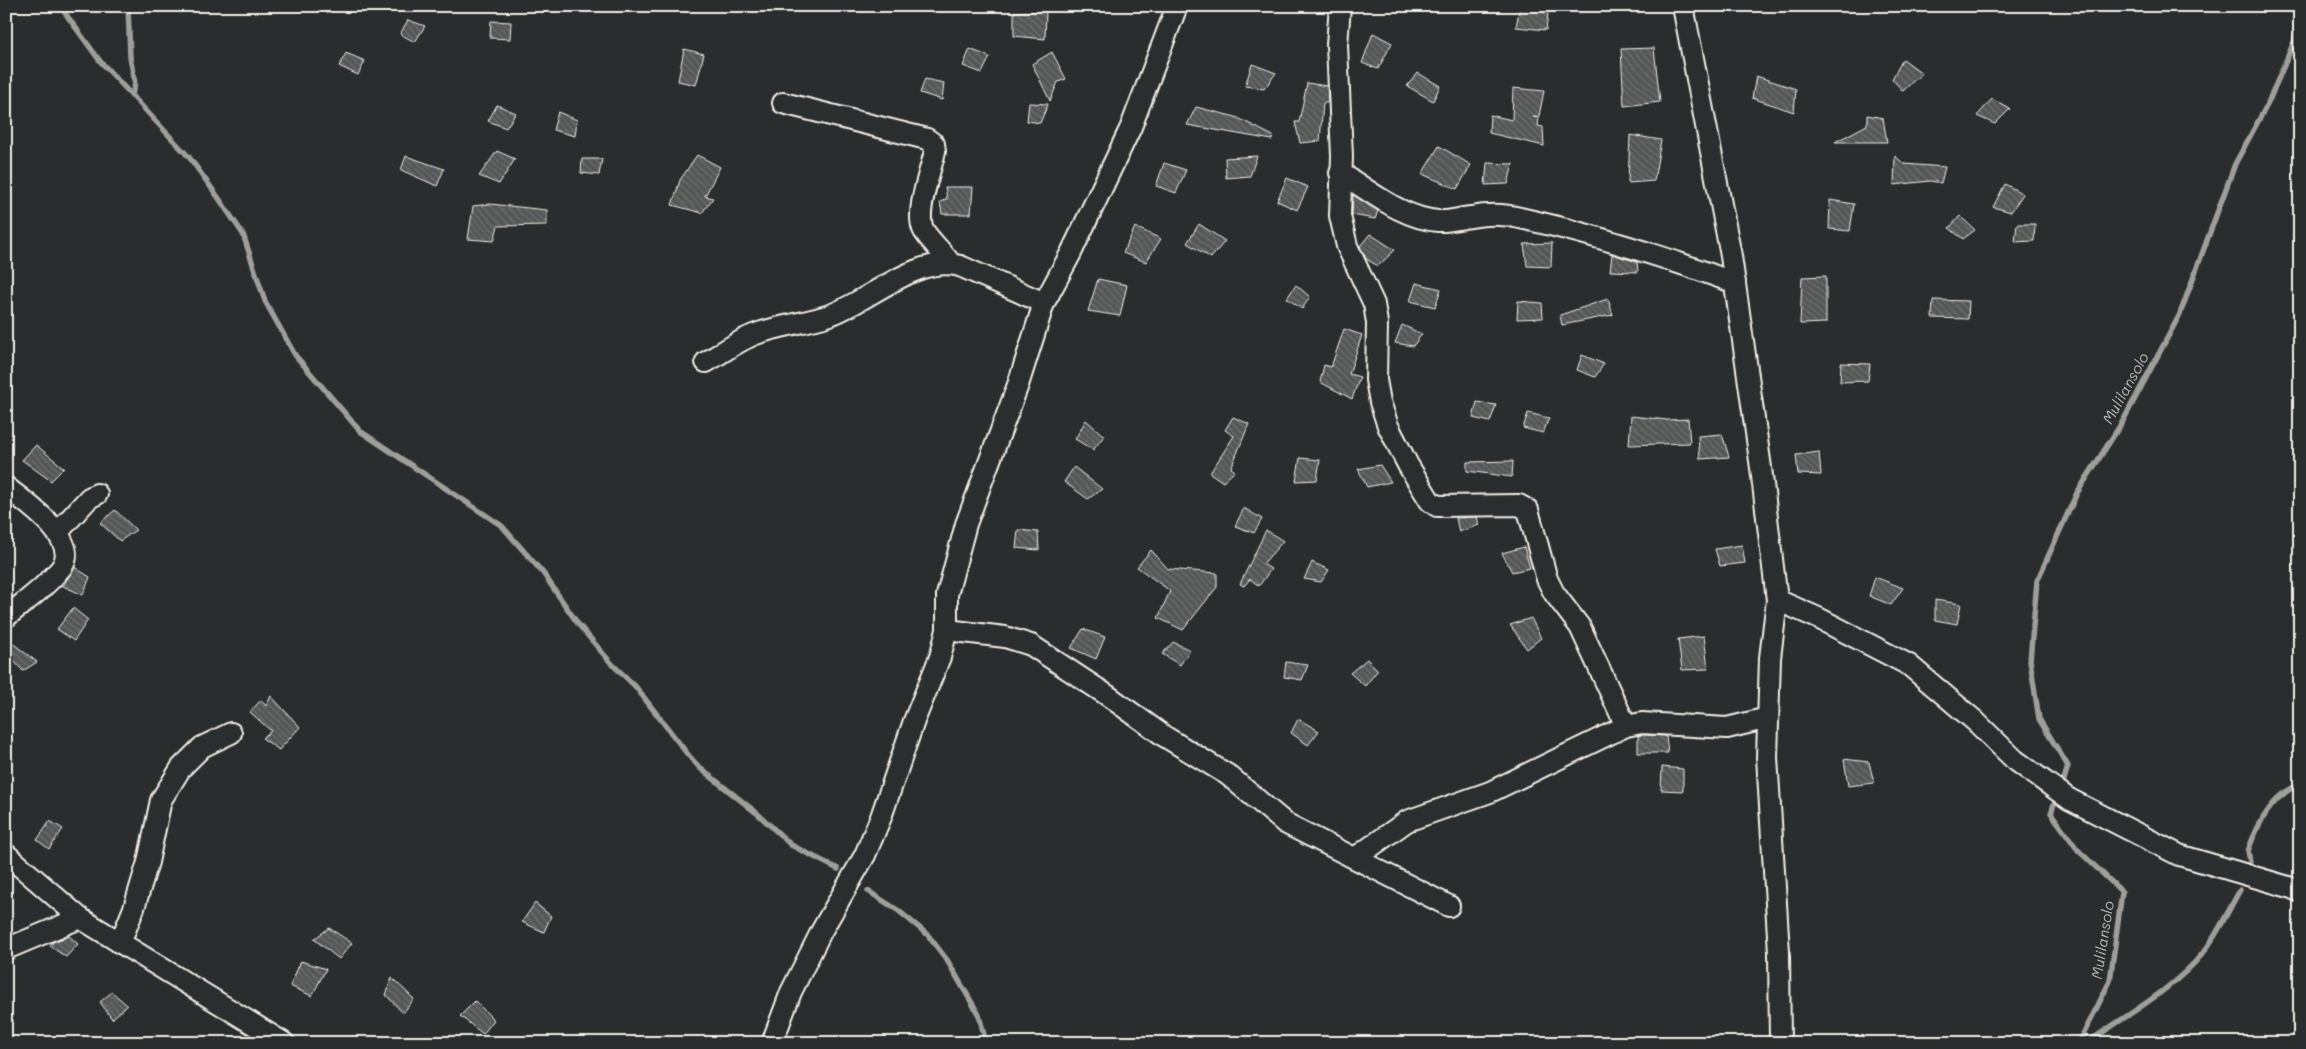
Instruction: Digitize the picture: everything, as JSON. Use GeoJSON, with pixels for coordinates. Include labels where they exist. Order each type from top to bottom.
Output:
{"type":"FeatureCollection","features":[{"type":"Feature","properties":{"kind":"street"},"geometry":{"type":"LineString","coordinates":[[772,1043],[791,992],[817,938],[857,871],[872,840],[914,721],[940,657],[947,630],[947,595],[966,524],[1018,385],[1044,303],[1071,253],[1130,127],[1177,6]]}},
{"type":"Feature","properties":{"kind":"street"},"geometry":{"type":"LineString","coordinates":[[1340,6],[1337,45],[1342,156],[1340,216],[1347,246],[1374,304],[1377,323],[1376,380],[1380,402],[1388,426],[1408,465],[1430,501],[1438,506],[1519,505],[1528,510],[1547,579],[1554,593],[1580,627],[1592,657],[1626,726]]}},
{"type":"Feature","properties":{"kind":"street"},"geometry":{"type":"LineString","coordinates":[[1683,6],[1734,283],[1761,468],[1777,600],[1770,658],[1767,757],[1779,952],[1780,1043]]}},
{"type":"Feature","properties":{"kind":"street"},"geometry":{"type":"LineString","coordinates":[[782,103],[927,139],[934,144],[936,151],[921,208],[920,221],[924,230],[951,264]]}},
{"type":"Feature","properties":{"kind":"street"},"geometry":{"type":"LineString","coordinates":[[1340,173],[1404,212],[1419,218],[1439,221],[1473,216],[1497,215],[1519,217],[1640,250],[1734,283]]}},
{"type":"Feature","properties":{"kind":"street"},"geometry":{"type":"LineString","coordinates":[[706,362],[754,334],[829,315],[851,306],[908,274],[932,265],[951,264],[1044,303]]}},
{"type":"Feature","properties":{"kind":"street"},"geometry":{"type":"LineString","coordinates":[[6,487],[58,532],[65,549],[66,559],[62,568],[6,617]]}},
{"type":"Feature","properties":{"kind":"street"},"geometry":{"type":"LineString","coordinates":[[58,532],[89,498],[97,494]]}},
{"type":"Feature","properties":{"kind":"street"},"geometry":{"type":"LineString","coordinates":[[1777,600],[1818,618],[1909,665],[1974,721],[2015,760],[2069,799],[2179,855],[2300,892]]}},
{"type":"Feature","properties":{"kind":"street"},"geometry":{"type":"LineString","coordinates":[[947,630],[1005,637],[1031,645],[1107,695],[1164,736],[1228,775],[1285,823],[1449,906]]}},
{"type":"Feature","properties":{"kind":"street"},"geometry":{"type":"LineString","coordinates":[[1355,858],[1407,821],[1490,792],[1626,726],[1642,723],[1727,728],[1768,718]]}},
{"type":"Feature","properties":{"kind":"street"},"geometry":{"type":"LineString","coordinates":[[120,943],[134,908],[148,862],[161,800],[181,768],[202,747],[231,733]]}},
{"type":"Feature","properties":{"kind":"street"},"geometry":{"type":"LineString","coordinates":[[6,854],[80,918],[284,1043]]}},
{"type":"Feature","properties":{"kind":"street"},"geometry":{"type":"LineString","coordinates":[[6,949],[80,918]]}},
{"type":"Feature","properties":{"kind":"building"},"geometry":{"type":"Polygon","coordinates":[[[1520,6],[1549,6],[1546,30],[1516,27],[1520,6]]]}},
{"type":"Feature","properties":{"kind":"building"},"geometry":{"type":"Polygon","coordinates":[[[1046,11],[1045,39],[1014,36],[1014,12],[1046,11]]]}},
{"type":"Feature","properties":{"kind":"building"},"geometry":{"type":"Polygon","coordinates":[[[408,20],[425,26],[415,42],[400,34],[408,20]]]}},
{"type":"Feature","properties":{"kind":"building"},"geometry":{"type":"Polygon","coordinates":[[[491,21],[511,22],[510,39],[490,38],[491,21]]]}},
{"type":"Feature","properties":{"kind":"building"},"geometry":{"type":"Polygon","coordinates":[[[1373,33],[1392,43],[1378,69],[1362,63],[1373,33]]]}},
{"type":"Feature","properties":{"kind":"building"},"geometry":{"type":"Polygon","coordinates":[[[1654,48],[1660,102],[1624,106],[1621,49],[1654,48]]]}},
{"type":"Feature","properties":{"kind":"building"},"geometry":{"type":"Polygon","coordinates":[[[684,49],[704,54],[696,85],[678,81],[684,49]]]}},
{"type":"Feature","properties":{"kind":"building"},"geometry":{"type":"Polygon","coordinates":[[[970,49],[990,57],[982,73],[963,66],[970,49]]]}},
{"type":"Feature","properties":{"kind":"building"},"geometry":{"type":"Polygon","coordinates":[[[1052,52],[1066,79],[1058,82],[1050,101],[1032,64],[1052,52]]]}},
{"type":"Feature","properties":{"kind":"building"},"geometry":{"type":"Polygon","coordinates":[[[346,53],[365,61],[358,75],[339,66],[346,53]]]}},
{"type":"Feature","properties":{"kind":"building"},"geometry":{"type":"Polygon","coordinates":[[[1903,59],[1922,73],[1903,91],[1892,79],[1903,59]]]}},
{"type":"Feature","properties":{"kind":"building"},"geometry":{"type":"Polygon","coordinates":[[[1252,64],[1276,73],[1264,89],[1245,86],[1252,64]]]}},
{"type":"Feature","properties":{"kind":"building"},"geometry":{"type":"Polygon","coordinates":[[[1418,73],[1440,86],[1433,101],[1407,86],[1418,73]]]}},
{"type":"Feature","properties":{"kind":"building"},"geometry":{"type":"Polygon","coordinates":[[[1756,76],[1796,89],[1794,112],[1752,98],[1756,76]]]}},
{"type":"Feature","properties":{"kind":"building"},"geometry":{"type":"Polygon","coordinates":[[[925,79],[944,83],[942,100],[920,93],[925,79]]]}},
{"type":"Feature","properties":{"kind":"building"},"geometry":{"type":"Polygon","coordinates":[[[1307,83],[1327,86],[1328,101],[1323,103],[1320,141],[1300,143],[1295,122],[1299,122],[1307,83]]]}},
{"type":"Feature","properties":{"kind":"building"},"geometry":{"type":"Polygon","coordinates":[[[1513,88],[1544,91],[1539,116],[1533,117],[1539,118],[1538,126],[1543,127],[1544,146],[1489,133],[1490,115],[1512,120],[1513,88]]]}},
{"type":"Feature","properties":{"kind":"building"},"geometry":{"type":"Polygon","coordinates":[[[1992,99],[2010,109],[1995,124],[1977,116],[1992,99]]]}},
{"type":"Feature","properties":{"kind":"building"},"geometry":{"type":"Polygon","coordinates":[[[1029,103],[1048,104],[1040,123],[1027,121],[1029,103]]]}},
{"type":"Feature","properties":{"kind":"building"},"geometry":{"type":"Polygon","coordinates":[[[497,105],[516,113],[506,128],[488,121],[497,105]]]}},
{"type":"Feature","properties":{"kind":"building"},"geometry":{"type":"Polygon","coordinates":[[[1196,107],[1236,117],[1273,136],[1272,140],[1187,125],[1196,107]]]}},
{"type":"Feature","properties":{"kind":"building"},"geometry":{"type":"Polygon","coordinates":[[[558,112],[577,120],[575,136],[553,130],[558,112]]]}},
{"type":"Feature","properties":{"kind":"building"},"geometry":{"type":"Polygon","coordinates":[[[1867,115],[1883,118],[1887,142],[1835,142],[1867,125],[1867,115]]]}},
{"type":"Feature","properties":{"kind":"building"},"geometry":{"type":"Polygon","coordinates":[[[1630,135],[1661,140],[1654,181],[1628,183],[1630,135]]]}},
{"type":"Feature","properties":{"kind":"building"},"geometry":{"type":"Polygon","coordinates":[[[1439,146],[1471,165],[1457,189],[1422,174],[1439,146]]]}},
{"type":"Feature","properties":{"kind":"building"},"geometry":{"type":"Polygon","coordinates":[[[497,151],[515,159],[499,184],[479,176],[497,151]]]}},
{"type":"Feature","properties":{"kind":"building"},"geometry":{"type":"Polygon","coordinates":[[[697,155],[720,167],[705,196],[713,198],[702,213],[672,205],[680,180],[697,155]]]}},
{"type":"Feature","properties":{"kind":"building"},"geometry":{"type":"Polygon","coordinates":[[[406,156],[444,169],[437,186],[401,170],[406,156]]]}},
{"type":"Feature","properties":{"kind":"building"},"geometry":{"type":"Polygon","coordinates":[[[1257,156],[1250,176],[1226,178],[1225,158],[1257,156]]]}},
{"type":"Feature","properties":{"kind":"building"},"geometry":{"type":"Polygon","coordinates":[[[1895,156],[1904,164],[1945,167],[1941,183],[1930,181],[1894,185],[1895,156]]]}},
{"type":"Feature","properties":{"kind":"building"},"geometry":{"type":"Polygon","coordinates":[[[582,159],[602,159],[599,175],[581,173],[582,159]]]}},
{"type":"Feature","properties":{"kind":"building"},"geometry":{"type":"Polygon","coordinates":[[[1164,163],[1186,170],[1176,193],[1156,186],[1164,163]]]}},
{"type":"Feature","properties":{"kind":"building"},"geometry":{"type":"Polygon","coordinates":[[[1487,163],[1513,164],[1508,184],[1485,185],[1487,163]]]}},
{"type":"Feature","properties":{"kind":"building"},"geometry":{"type":"Polygon","coordinates":[[[1287,178],[1308,187],[1297,210],[1277,201],[1287,178]]]}},
{"type":"Feature","properties":{"kind":"building"},"geometry":{"type":"Polygon","coordinates":[[[2005,184],[2023,194],[2011,212],[1993,207],[2005,184]]]}},
{"type":"Feature","properties":{"kind":"building"},"geometry":{"type":"Polygon","coordinates":[[[945,187],[973,187],[971,214],[942,214],[940,202],[947,199],[945,187]]]}},
{"type":"Feature","properties":{"kind":"building"},"geometry":{"type":"Polygon","coordinates":[[[1353,195],[1378,211],[1375,219],[1352,215],[1353,195]]]}},
{"type":"Feature","properties":{"kind":"building"},"geometry":{"type":"Polygon","coordinates":[[[1830,200],[1854,204],[1850,231],[1829,229],[1830,200]]]}},
{"type":"Feature","properties":{"kind":"building"},"geometry":{"type":"Polygon","coordinates":[[[490,204],[547,210],[547,225],[498,226],[494,241],[468,239],[473,206],[490,204]]]}},
{"type":"Feature","properties":{"kind":"building"},"geometry":{"type":"Polygon","coordinates":[[[1960,216],[1975,230],[1963,239],[1949,228],[1960,216]]]}},
{"type":"Feature","properties":{"kind":"building"},"geometry":{"type":"Polygon","coordinates":[[[1199,224],[1225,241],[1211,258],[1187,243],[1199,224]]]}},
{"type":"Feature","properties":{"kind":"building"},"geometry":{"type":"Polygon","coordinates":[[[2017,224],[2035,224],[2034,241],[2015,242],[2017,224]]]}},
{"type":"Feature","properties":{"kind":"building"},"geometry":{"type":"Polygon","coordinates":[[[1135,227],[1161,239],[1146,262],[1123,253],[1135,227]]]}},
{"type":"Feature","properties":{"kind":"building"},"geometry":{"type":"Polygon","coordinates":[[[1370,234],[1395,250],[1378,266],[1366,259],[1360,246],[1370,234]]]}},
{"type":"Feature","properties":{"kind":"building"},"geometry":{"type":"Polygon","coordinates":[[[1552,243],[1551,267],[1527,266],[1524,244],[1552,243]]]}},
{"type":"Feature","properties":{"kind":"building"},"geometry":{"type":"Polygon","coordinates":[[[1612,254],[1637,262],[1638,272],[1610,271],[1612,254]]]}},
{"type":"Feature","properties":{"kind":"building"},"geometry":{"type":"Polygon","coordinates":[[[1826,276],[1826,323],[1800,324],[1802,277],[1826,276]]]}},
{"type":"Feature","properties":{"kind":"building"},"geometry":{"type":"Polygon","coordinates":[[[1098,279],[1127,285],[1120,316],[1088,311],[1098,279]]]}},
{"type":"Feature","properties":{"kind":"building"},"geometry":{"type":"Polygon","coordinates":[[[1416,283],[1441,289],[1435,307],[1410,301],[1416,283]]]}},
{"type":"Feature","properties":{"kind":"building"},"geometry":{"type":"Polygon","coordinates":[[[1296,285],[1310,297],[1302,309],[1287,298],[1296,285]]]}},
{"type":"Feature","properties":{"kind":"building"},"geometry":{"type":"Polygon","coordinates":[[[1608,299],[1613,315],[1562,325],[1560,315],[1608,299]]]}},
{"type":"Feature","properties":{"kind":"building"},"geometry":{"type":"Polygon","coordinates":[[[1933,300],[1969,301],[1968,319],[1932,318],[1933,300]]]}},
{"type":"Feature","properties":{"kind":"building"},"geometry":{"type":"Polygon","coordinates":[[[1518,301],[1542,303],[1543,318],[1517,319],[1518,301]]]}},
{"type":"Feature","properties":{"kind":"building"},"geometry":{"type":"Polygon","coordinates":[[[1402,325],[1422,334],[1413,346],[1395,343],[1402,325]]]}},
{"type":"Feature","properties":{"kind":"building"},"geometry":{"type":"Polygon","coordinates":[[[1344,329],[1362,335],[1349,374],[1360,377],[1352,399],[1320,382],[1324,365],[1331,367],[1344,329]]]}},
{"type":"Feature","properties":{"kind":"building"},"geometry":{"type":"Polygon","coordinates":[[[1582,355],[1604,364],[1595,377],[1577,370],[1582,355]]]}},
{"type":"Feature","properties":{"kind":"building"},"geometry":{"type":"Polygon","coordinates":[[[1841,363],[1870,364],[1868,381],[1840,382],[1841,363]]]}},
{"type":"Feature","properties":{"kind":"building"},"geometry":{"type":"Polygon","coordinates":[[[1477,402],[1496,405],[1490,422],[1473,418],[1477,402]]]}},
{"type":"Feature","properties":{"kind":"building"},"geometry":{"type":"Polygon","coordinates":[[[1528,413],[1549,418],[1543,433],[1523,428],[1528,413]]]}},
{"type":"Feature","properties":{"kind":"building"},"geometry":{"type":"Polygon","coordinates":[[[1631,416],[1667,420],[1688,419],[1690,443],[1629,445],[1631,416]]]}},
{"type":"Feature","properties":{"kind":"building"},"geometry":{"type":"Polygon","coordinates":[[[1233,417],[1249,424],[1231,468],[1235,471],[1223,482],[1210,473],[1234,436],[1225,430],[1233,417]]]}},
{"type":"Feature","properties":{"kind":"building"},"geometry":{"type":"Polygon","coordinates":[[[1086,420],[1104,436],[1093,450],[1075,439],[1086,420]]]}},
{"type":"Feature","properties":{"kind":"building"},"geometry":{"type":"Polygon","coordinates":[[[1722,434],[1729,457],[1700,459],[1698,436],[1722,434]]]}},
{"type":"Feature","properties":{"kind":"building"},"geometry":{"type":"Polygon","coordinates":[[[36,445],[64,468],[51,481],[22,460],[36,445]]]}},
{"type":"Feature","properties":{"kind":"building"},"geometry":{"type":"Polygon","coordinates":[[[1819,452],[1821,475],[1798,474],[1796,455],[1819,452]]]}},
{"type":"Feature","properties":{"kind":"building"},"geometry":{"type":"Polygon","coordinates":[[[1300,458],[1320,460],[1317,480],[1296,481],[1300,458]]]}},
{"type":"Feature","properties":{"kind":"building"},"geometry":{"type":"Polygon","coordinates":[[[1513,461],[1512,477],[1467,471],[1467,462],[1513,461]]]}},
{"type":"Feature","properties":{"kind":"building"},"geometry":{"type":"Polygon","coordinates":[[[1380,465],[1391,482],[1367,487],[1358,469],[1380,465]]]}},
{"type":"Feature","properties":{"kind":"building"},"geometry":{"type":"Polygon","coordinates":[[[1074,467],[1102,489],[1088,499],[1064,482],[1074,467]]]}},
{"type":"Feature","properties":{"kind":"building"},"geometry":{"type":"Polygon","coordinates":[[[1244,508],[1262,519],[1254,533],[1235,526],[1244,508]]]}},
{"type":"Feature","properties":{"kind":"building"},"geometry":{"type":"Polygon","coordinates":[[[115,510],[136,530],[120,541],[100,523],[115,510]]]}},
{"type":"Feature","properties":{"kind":"building"},"geometry":{"type":"Polygon","coordinates":[[[1477,517],[1479,525],[1459,532],[1456,518],[1477,517]]]}},
{"type":"Feature","properties":{"kind":"building"},"geometry":{"type":"Polygon","coordinates":[[[1018,530],[1038,532],[1039,550],[1016,548],[1018,530]]]}},
{"type":"Feature","properties":{"kind":"building"},"geometry":{"type":"Polygon","coordinates":[[[1266,530],[1283,541],[1263,564],[1271,569],[1259,586],[1250,579],[1244,586],[1240,584],[1266,530]]]}},
{"type":"Feature","properties":{"kind":"building"},"geometry":{"type":"Polygon","coordinates":[[[1742,545],[1745,563],[1720,566],[1715,549],[1742,545]]]}},
{"type":"Feature","properties":{"kind":"building"},"geometry":{"type":"Polygon","coordinates":[[[1524,547],[1530,568],[1512,572],[1502,553],[1524,547]]]}},
{"type":"Feature","properties":{"kind":"building"},"geometry":{"type":"Polygon","coordinates":[[[1151,550],[1168,569],[1217,573],[1217,587],[1183,630],[1158,618],[1170,591],[1137,567],[1151,550]]]}},
{"type":"Feature","properties":{"kind":"building"},"geometry":{"type":"Polygon","coordinates":[[[1312,562],[1329,570],[1321,582],[1304,579],[1312,562]]]}},
{"type":"Feature","properties":{"kind":"building"},"geometry":{"type":"Polygon","coordinates":[[[74,567],[90,577],[83,595],[63,586],[74,567]]]}},
{"type":"Feature","properties":{"kind":"building"},"geometry":{"type":"Polygon","coordinates":[[[1875,577],[1903,588],[1891,605],[1869,596],[1875,577]]]}},
{"type":"Feature","properties":{"kind":"building"},"geometry":{"type":"Polygon","coordinates":[[[1935,600],[1961,604],[1957,624],[1935,620],[1935,600]]]}},
{"type":"Feature","properties":{"kind":"building"},"geometry":{"type":"Polygon","coordinates":[[[73,608],[88,620],[74,641],[57,629],[73,608]]]}},
{"type":"Feature","properties":{"kind":"building"},"geometry":{"type":"Polygon","coordinates":[[[1531,618],[1541,638],[1527,649],[1510,625],[1531,618]]]}},
{"type":"Feature","properties":{"kind":"building"},"geometry":{"type":"Polygon","coordinates":[[[1083,629],[1105,637],[1096,659],[1071,648],[1083,629]]]}},
{"type":"Feature","properties":{"kind":"building"},"geometry":{"type":"Polygon","coordinates":[[[1704,636],[1708,669],[1682,670],[1678,639],[1704,636]]]}},
{"type":"Feature","properties":{"kind":"building"},"geometry":{"type":"Polygon","coordinates":[[[6,638],[37,662],[23,671],[6,653],[6,638]]]}},
{"type":"Feature","properties":{"kind":"building"},"geometry":{"type":"Polygon","coordinates":[[[1173,642],[1190,650],[1180,665],[1162,654],[1173,642]]]}},
{"type":"Feature","properties":{"kind":"building"},"geometry":{"type":"Polygon","coordinates":[[[1367,659],[1378,670],[1365,686],[1350,673],[1367,659]]]}},
{"type":"Feature","properties":{"kind":"building"},"geometry":{"type":"Polygon","coordinates":[[[1286,662],[1308,665],[1302,680],[1284,677],[1286,662]]]}},
{"type":"Feature","properties":{"kind":"building"},"geometry":{"type":"Polygon","coordinates":[[[271,696],[300,727],[279,750],[262,738],[271,731],[250,712],[261,700],[266,706],[271,696]]]}},
{"type":"Feature","properties":{"kind":"building"},"geometry":{"type":"Polygon","coordinates":[[[1298,719],[1319,731],[1308,745],[1291,733],[1298,719]]]}},
{"type":"Feature","properties":{"kind":"building"},"geometry":{"type":"Polygon","coordinates":[[[1638,736],[1666,736],[1668,753],[1638,753],[1638,736]]]}},
{"type":"Feature","properties":{"kind":"building"},"geometry":{"type":"Polygon","coordinates":[[[1844,759],[1869,762],[1874,783],[1848,786],[1844,759]]]}},
{"type":"Feature","properties":{"kind":"building"},"geometry":{"type":"Polygon","coordinates":[[[1662,767],[1683,769],[1683,791],[1661,790],[1662,767]]]}},
{"type":"Feature","properties":{"kind":"building"},"geometry":{"type":"Polygon","coordinates":[[[50,821],[63,829],[49,849],[37,840],[50,821]]]}},
{"type":"Feature","properties":{"kind":"building"},"geometry":{"type":"Polygon","coordinates":[[[535,903],[551,916],[544,932],[522,922],[535,903]]]}},
{"type":"Feature","properties":{"kind":"building"},"geometry":{"type":"Polygon","coordinates":[[[329,928],[352,943],[339,959],[314,939],[329,928]]]}},
{"type":"Feature","properties":{"kind":"building"},"geometry":{"type":"Polygon","coordinates":[[[69,936],[78,944],[66,957],[50,946],[53,942],[69,936]]]}},
{"type":"Feature","properties":{"kind":"building"},"geometry":{"type":"Polygon","coordinates":[[[301,961],[326,969],[312,996],[290,986],[301,961]]]}},
{"type":"Feature","properties":{"kind":"building"},"geometry":{"type":"Polygon","coordinates":[[[392,978],[414,999],[403,1013],[386,995],[392,978]]]}},
{"type":"Feature","properties":{"kind":"building"},"geometry":{"type":"Polygon","coordinates":[[[112,992],[127,1005],[112,1019],[100,1002],[112,992]]]}},
{"type":"Feature","properties":{"kind":"building"},"geometry":{"type":"Polygon","coordinates":[[[475,1001],[494,1020],[483,1034],[460,1016],[475,1001]]]}},
{"type":"Feature","properties":{"kind":"waterway"},"geometry":{"type":"LineString","coordinates":[[60,6],[100,61],[189,157],[218,197],[243,234],[265,301],[295,355],[360,431],[502,526],[543,573],[578,624],[612,664],[635,686],[700,768],[758,814],[791,845],[838,869]]}},
{"type":"Feature","properties":{"kind":"waterway"},"geometry":{"type":"LineString","coordinates":[[128,6],[130,57],[135,84],[132,94]]}},
{"type":"Feature","properties":{"kind":"waterway","name":"Mulilansolo"},"geometry":{"type":"LineString","coordinates":[[2063,783],[2068,766],[2039,719],[2030,660],[2037,581],[2077,493],[2123,421],[2180,314],[2235,164],[2268,103],[2296,37],[2297,6]]}},
{"type":"Feature","properties":{"kind":"waterway"},"geometry":{"type":"LineString","coordinates":[[2250,861],[2248,851],[2256,830],[2267,811],[2281,796],[2300,784]]}},
{"type":"Feature","properties":{"kind":"waterway","name":"Mulilansolo"},"geometry":{"type":"LineString","coordinates":[[2054,804],[2051,813],[2078,850],[2122,892],[2110,981],[2079,1043]]}},
{"type":"Feature","properties":{"kind":"waterway"},"geometry":{"type":"LineString","coordinates":[[2087,1043],[2164,990],[2191,966],[2213,938],[2240,890]]}},
{"type":"Feature","properties":{"kind":"waterway"},"geometry":{"type":"LineString","coordinates":[[868,891],[899,911],[927,934],[947,960],[979,1015],[986,1043]]}}]}
